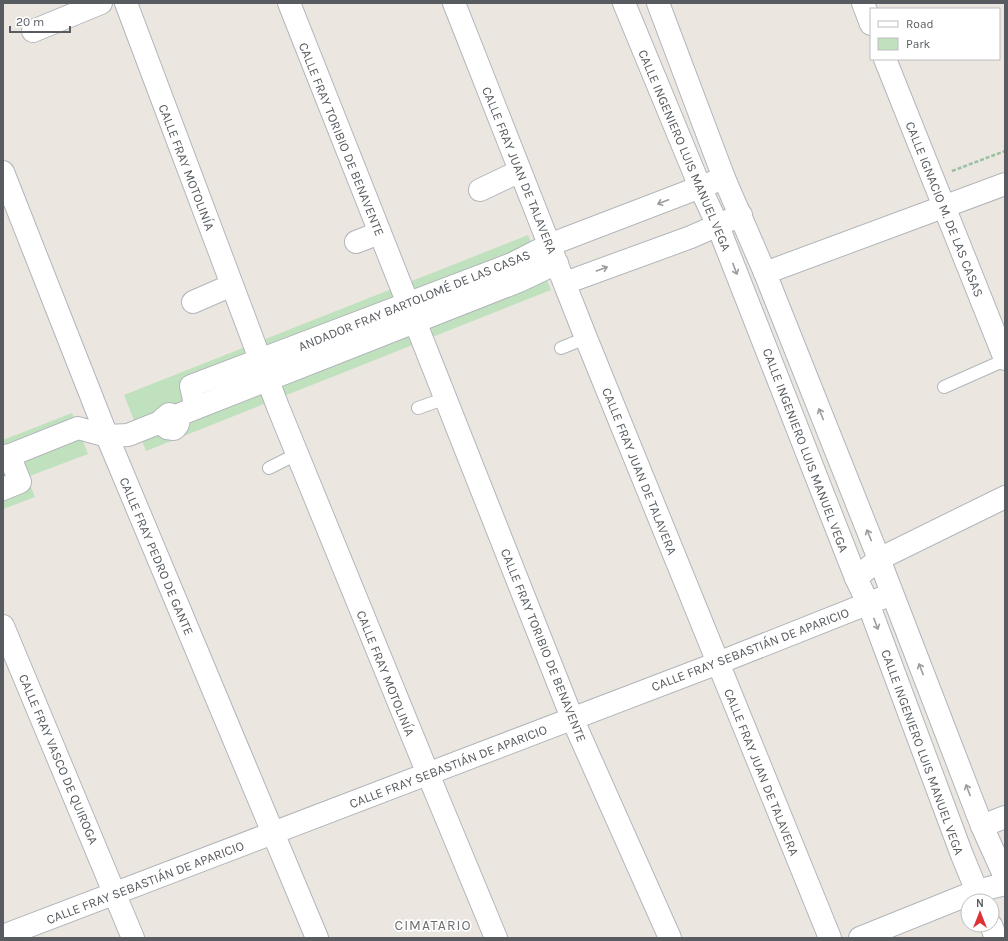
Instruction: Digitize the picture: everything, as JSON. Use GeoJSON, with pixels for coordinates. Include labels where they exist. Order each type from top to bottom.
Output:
{"type":"FeatureCollection","features":[{"type":"Feature","properties":{"kind":"street"},"geometry":{"type":"LineString","coordinates":[[33,31],[101,3]]}},
{"type":"Feature","properties":{"kind":"street","name":"CALLE FRAY MOTOLINÍA"},"geometry":{"type":"LineString","coordinates":[[126,3],[278,407],[496,938]]}},
{"type":"Feature","properties":{"kind":"street","name":"CALLE FRAY TORIBIO DE BENAVENTE"},"geometry":{"type":"LineString","coordinates":[[289,3],[572,718],[670,938]]}},
{"type":"Feature","properties":{"kind":"street","name":"CALLE FRAY JUAN DE TALAVERA"},"geometry":{"type":"LineString","coordinates":[[454,3],[586,338],[830,938]]}},
{"type":"Feature","properties":{"kind":"street","name":"CALLE INGENIERO LUIS MANUEL VEGA"},"geometry":{"type":"LineString","coordinates":[[624,3],[700,187],[718,226],[856,578],[868,603],[962,855],[978,893]]}},
{"type":"Feature","properties":{"kind":"street","name":"CALLE INGENIERO LUIS MANUEL VEGA"},"geometry":{"type":"LineString","coordinates":[[658,3],[724,178],[741,215],[879,558],[986,835],[1005,877]]}},
{"type":"Feature","properties":{"kind":"street"},"geometry":{"type":"LineString","coordinates":[[862,3],[870,22]]}},
{"type":"Feature","properties":{"kind":"street","name":"CALLE IGNACIO M. DE LAS CASAS"},"geometry":{"type":"LineString","coordinates":[[885,60],[945,206],[1005,360]]}},
{"type":"Feature","properties":{"kind":"street"},"geometry":{"type":"LineString","coordinates":[[480,190],[520,170]]}},
{"type":"Feature","properties":{"kind":"street","name":"CALLE FRAY PEDRO DE GANTE"},"geometry":{"type":"LineString","coordinates":[[3,172],[106,436],[317,938]]}},
{"type":"Feature","properties":{"kind":"street","name":"ANDADOR FRAY BARTOLOMÉ DE LAS CASAS"},"geometry":{"type":"LineString","coordinates":[[557,264],[700,187],[724,178]]}},
{"type":"Feature","properties":{"kind":"street"},"geometry":{"type":"LineString","coordinates":[[764,273],[1005,184]]}},
{"type":"Feature","properties":{"kind":"street","name":"ANDADOR FRAY BARTOLOMÉ DE LAS CASAS"},"geometry":{"type":"LineString","coordinates":[[6,457],[78,428],[106,436],[128,435],[196,408],[191,386],[264,370],[412,313],[512,264],[557,264],[718,226],[741,215]]}},
{"type":"Feature","properties":{"kind":"street"},"geometry":{"type":"LineString","coordinates":[[356,242],[379,233]]}},
{"type":"Feature","properties":{"kind":"street"},"geometry":{"type":"LineString","coordinates":[[193,302],[232,285]]}},
{"type":"Feature","properties":{"kind":"street"},"geometry":{"type":"LineString","coordinates":[[3,489],[20,482],[6,457]]}},
{"type":"Feature","properties":{"kind":"street"},"geometry":{"type":"LineString","coordinates":[[856,578],[879,558],[1005,497]]}},
{"type":"Feature","properties":{"kind":"street","name":"CALLE FRAY SEBASTIÁN DE APARICIO"},"geometry":{"type":"LineString","coordinates":[[3,936],[718,663],[892,594]]}},
{"type":"Feature","properties":{"kind":"street","name":"CALLE FRAY VASCO DE QUIROGA"},"geometry":{"type":"LineString","coordinates":[[3,626],[133,938]]}},
{"type":"Feature","properties":{"kind":"street"},"geometry":{"type":"LineString","coordinates":[[962,855],[1005,817]]}},
{"type":"Feature","properties":{"kind":"street"},"geometry":{"type":"LineString","coordinates":[[986,893],[1005,884]]}},
{"type":"Feature","properties":{"kind":"street"},"geometry":{"type":"LineString","coordinates":[[860,938],[960,903]]}},
{"type":"Feature","properties":{"kind":"lane"},"geometry":{"type":"LineString","coordinates":[[561,348],[586,338]]}},
{"type":"Feature","properties":{"kind":"lane"},"geometry":{"type":"LineString","coordinates":[[944,387],[1005,360]]}},
{"type":"Feature","properties":{"kind":"lane"},"geometry":{"type":"LineString","coordinates":[[418,408],[446,398]]}},
{"type":"Feature","properties":{"kind":"lane"},"geometry":{"type":"LineString","coordinates":[[269,468],[297,454]]}},
{"type":"Feature","properties":{"kind":"path"},"geometry":{"type":"LineString","coordinates":[[933,178],[1005,151]]}},
{"type":"Feature","properties":{"kind":"green space"},"geometry":{"type":"Polygon","coordinates":[[[528,235],[551,290],[146,451],[124,395],[528,235]]]}},
{"type":"Feature","properties":{"kind":"green space"},"geometry":{"type":"Polygon","coordinates":[[[72,413],[88,454],[27,477],[35,497],[3,509],[3,440],[72,413]]]}},
{"type":"Feature","properties":{"kind":"district","name":"CIMATARIO"},"geometry":{"type":"Point","coordinates":[433,925]}}]}
